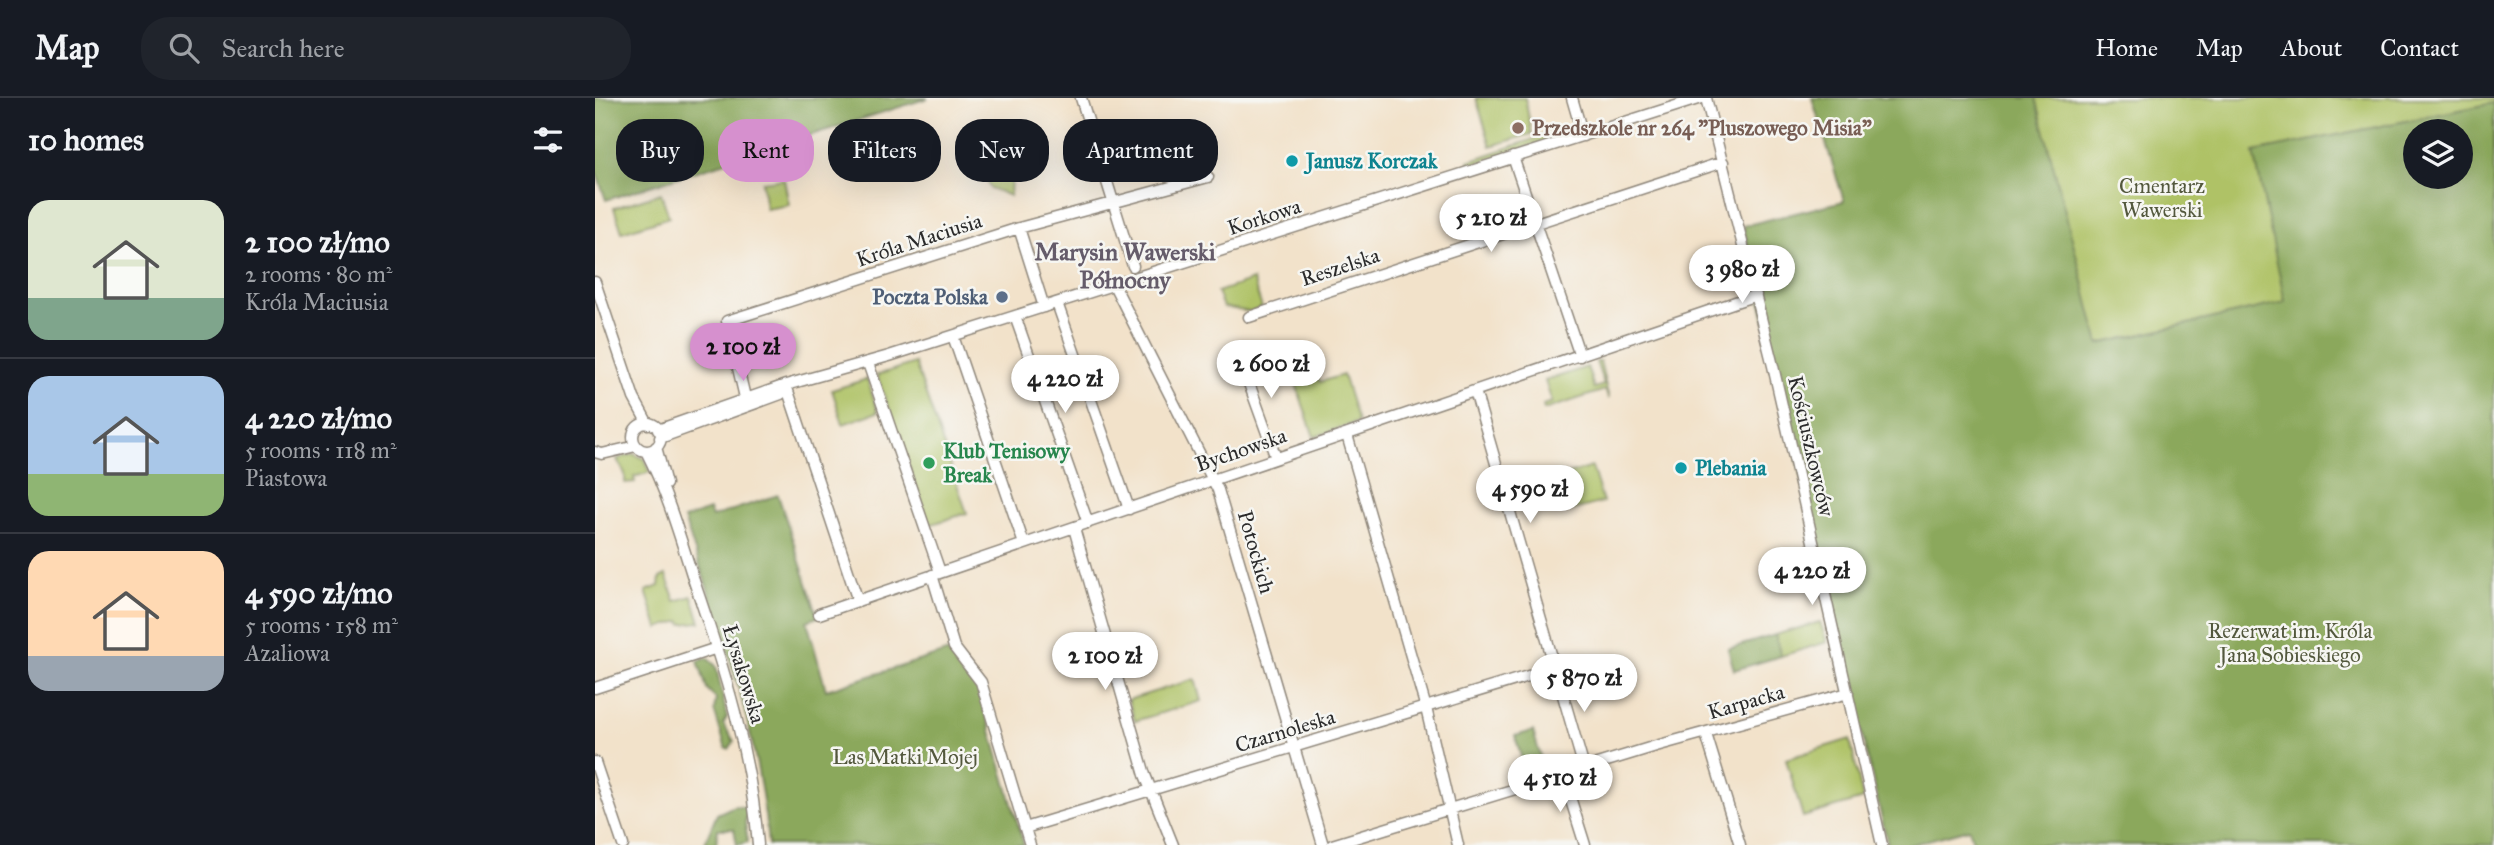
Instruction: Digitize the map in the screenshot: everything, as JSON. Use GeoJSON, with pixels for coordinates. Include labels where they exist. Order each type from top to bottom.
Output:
{"type":"FeatureCollection","features":[{"type":"Feature","properties":{"kind":"street"},"geometry":{"type":"LineString","coordinates":[[1081,98],[1133,266]]}},
{"type":"Feature","properties":{"kind":"street"},"geometry":{"type":"LineString","coordinates":[[1572,98],[1583,136]]}},
{"type":"Feature","properties":{"kind":"street","name":"Korkowa"},"geometry":{"type":"LineString","coordinates":[[595,452],[602,454],[651,442],[746,402],[787,388],[1703,98]]}},
{"type":"Feature","properties":{"kind":"street","name":"Kościuszkowców"},"geometry":{"type":"LineString","coordinates":[[1703,98],[1723,162],[1756,295],[1882,845]]}},
{"type":"Feature","properties":{"kind":"street"},"geometry":{"type":"LineString","coordinates":[[1513,158],[1580,356]]}},
{"type":"Feature","properties":{"kind":"street","name":"Reszelska"},"geometry":{"type":"LineString","coordinates":[[1249,317],[1723,162]]}},
{"type":"Feature","properties":{"kind":"street","name":"Króla Maciusia"},"geometry":{"type":"LineString","coordinates":[[746,402],[727,321],[1019,228],[1188,182]]}},
{"type":"Feature","properties":{"kind":"street"},"geometry":{"type":"LineString","coordinates":[[1019,228],[1044,307]]}},
{"type":"Feature","properties":{"kind":"street","name":"Łysakowska"},"geometry":{"type":"LineString","coordinates":[[595,282],[597,295],[634,398],[640,428],[651,442],[717,648],[746,754],[758,845]]}},
{"type":"Feature","properties":{"kind":"street","name":"Potockich"},"geometry":{"type":"LineString","coordinates":[[1114,285],[1214,480],[1323,845]]}},
{"type":"Feature","properties":{"kind":"street","name":"Bychowska"},"geometry":{"type":"LineString","coordinates":[[819,614],[1756,295]]}},
{"type":"Feature","properties":{"kind":"street"},"geometry":{"type":"LineString","coordinates":[[1056,303],[1129,509]]}},
{"type":"Feature","properties":{"kind":"street"},"geometry":{"type":"LineString","coordinates":[[1015,316],[1088,523]]}},
{"type":"Feature","properties":{"kind":"street"},"geometry":{"type":"LineString","coordinates":[[953,336],[1024,544]]}},
{"type":"Feature","properties":{"kind":"street"},"geometry":{"type":"LineString","coordinates":[[1238,353],[1276,458]]}},
{"type":"Feature","properties":{"kind":"street"},"geometry":{"type":"LineString","coordinates":[[868,363],[936,574],[954,647],[981,682],[1030,845]]}},
{"type":"Feature","properties":{"kind":"street"},"geometry":{"type":"LineString","coordinates":[[787,388],[858,601]]}},
{"type":"Feature","properties":{"kind":"street"},"geometry":{"type":"LineString","coordinates":[[1475,391],[1584,768]]}},
{"type":"Feature","properties":{"kind":"street"},"geometry":{"type":"LineString","coordinates":[[640,428],[651,442]]}},
{"type":"Feature","properties":{"kind":"street","name":"Korkowa"},"geometry":{"type":"LineString","coordinates":[[595,452],[640,428]]}},
{"type":"Feature","properties":{"kind":"street"},"geometry":{"type":"LineString","coordinates":[[1347,435],[1426,708],[1458,845]]}},
{"type":"Feature","properties":{"kind":"street"},"geometry":{"type":"LineString","coordinates":[[1074,528],[1151,791],[1173,845]]}},
{"type":"Feature","properties":{"kind":"street"},"geometry":{"type":"LineString","coordinates":[[595,688],[717,648]]}},
{"type":"Feature","properties":{"kind":"street","name":"Czarnoleska"},"geometry":{"type":"LineString","coordinates":[[1024,828],[1294,749],[1555,668]]}},
{"type":"Feature","properties":{"kind":"street","name":"Karpacka"},"geometry":{"type":"LineString","coordinates":[[1332,845],[1584,768],[1848,693]]}},
{"type":"Feature","properties":{"kind":"street"},"geometry":{"type":"LineString","coordinates":[[1706,734],[1740,845]]}},
{"type":"Feature","properties":{"kind":"street"},"geometry":{"type":"LineString","coordinates":[[595,762],[623,845]]}},
{"type":"Feature","properties":{"kind":"street"},"geometry":{"type":"LineString","coordinates":[[1563,775],[1585,845]]}},
{"type":"Feature","properties":{"kind":"green space"},"geometry":{"type":"Polygon","coordinates":[[[595,98],[928,98],[862,119],[828,119],[828,130],[814,134],[814,119],[718,119],[718,165],[704,169],[704,119],[616,119],[616,182],[663,182],[606,200],[595,169],[595,98]]]}},
{"type":"Feature","properties":{"kind":"green space","name":"Przedszkole nr 264 \"Pluszowego Misia\""},"geometry":{"type":"Polygon","coordinates":[[[1476,98],[1525,98],[1532,134],[1491,146],[1476,98]]]}},
{"type":"Feature","properties":{"kind":"green space","name":"Rezerwat im. Króla Jana Sobieskiego"},"geometry":{"type":"Polygon","coordinates":[[[1812,98],[2036,98],[2099,344],[2285,302],[2254,152],[2403,122],[2403,189],[2473,189],[2473,119],[2416,119],[2494,103],[2494,845],[1974,845],[1969,829],[1910,845],[1888,845],[1743,226],[1844,201],[1812,98]]]}},
{"type":"Feature","properties":{"kind":"green space","name":"Cmentarz Wawerski"},"geometry":{"type":"Polygon","coordinates":[[[2036,98],[2494,98],[2494,103],[2416,119],[2403,119],[2403,122],[2254,152],[2286,302],[2098,344],[2036,98]]]}},
{"type":"Feature","properties":{"kind":"green space"},"geometry":{"type":"Polygon","coordinates":[[[1575,125],[1570,133],[1470,165],[1469,161],[1575,125]]]}},
{"type":"Feature","properties":{"kind":"green space"},"geometry":{"type":"Polygon","coordinates":[[[762,182],[785,182],[789,205],[766,209],[762,182]]]}},
{"type":"Feature","properties":{"kind":"green space"},"geometry":{"type":"Polygon","coordinates":[[[987,182],[1011,182],[1010,196],[990,188],[987,182]]]}},
{"type":"Feature","properties":{"kind":"green space"},"geometry":{"type":"Polygon","coordinates":[[[661,193],[669,217],[622,232],[614,208],[661,193]]]}},
{"type":"Feature","properties":{"kind":"green space"},"geometry":{"type":"Polygon","coordinates":[[[1253,280],[1262,308],[1250,312],[1223,307],[1217,292],[1253,280]]]}},
{"type":"Feature","properties":{"kind":"green space"},"geometry":{"type":"Polygon","coordinates":[[[1600,361],[1609,399],[1605,390],[1544,410],[1543,405],[1552,402],[1545,381],[1587,367],[1594,388],[1604,385],[1596,362],[1600,361]]]}},
{"type":"Feature","properties":{"kind":"green space","name":"Klub Tenisowy Break"},"geometry":{"type":"Polygon","coordinates":[[[915,363],[967,513],[929,525],[877,375],[915,363]]]}},
{"type":"Feature","properties":{"kind":"green space"},"geometry":{"type":"Polygon","coordinates":[[[1343,375],[1358,422],[1314,437],[1296,384],[1317,376],[1320,382],[1343,375]]]}},
{"type":"Feature","properties":{"kind":"green space"},"geometry":{"type":"Polygon","coordinates":[[[867,379],[878,412],[843,424],[832,390],[867,379]]]}},
{"type":"Feature","properties":{"kind":"green space"},"geometry":{"type":"Polygon","coordinates":[[[633,454],[645,459],[650,472],[634,477],[635,482],[625,483],[625,474],[617,459],[633,454]]]}},
{"type":"Feature","properties":{"kind":"green space"},"geometry":{"type":"Polygon","coordinates":[[[1592,467],[1603,502],[1569,511],[1560,480],[1568,474],[1592,467]]]}},
{"type":"Feature","properties":{"kind":"green space","name":"Las Matki Mojej"},"geometry":{"type":"Polygon","coordinates":[[[778,495],[818,617],[807,621],[826,690],[946,652],[956,657],[978,686],[1024,845],[768,845],[747,720],[724,639],[684,519],[709,510],[712,517],[778,495]]]}},
{"type":"Feature","properties":{"kind":"green space"},"geometry":{"type":"Polygon","coordinates":[[[666,575],[675,601],[692,596],[700,622],[682,624],[681,621],[658,628],[646,591],[659,586],[660,578],[666,575]]]}},
{"type":"Feature","properties":{"kind":"green space"},"geometry":{"type":"Polygon","coordinates":[[[1820,622],[1827,642],[1781,656],[1775,635],[1820,622]]]}},
{"type":"Feature","properties":{"kind":"green space"},"geometry":{"type":"Polygon","coordinates":[[[1775,635],[1781,656],[1734,670],[1728,649],[1775,635]]]}},
{"type":"Feature","properties":{"kind":"green space"},"geometry":{"type":"Polygon","coordinates":[[[707,658],[716,666],[727,717],[723,724],[734,741],[729,749],[726,749],[714,710],[716,699],[707,689],[698,661],[707,658]]]}},
{"type":"Feature","properties":{"kind":"green space"},"geometry":{"type":"Polygon","coordinates":[[[1195,679],[1201,701],[1135,721],[1128,700],[1195,679]]]}},
{"type":"Feature","properties":{"kind":"green space"},"geometry":{"type":"Polygon","coordinates":[[[1533,731],[1545,772],[1527,777],[1515,736],[1533,731]]]}},
{"type":"Feature","properties":{"kind":"green space"},"geometry":{"type":"Polygon","coordinates":[[[1850,739],[1863,799],[1803,817],[1786,759],[1850,739]]]}},
{"type":"Feature","properties":{"kind":"green space"},"geometry":{"type":"Polygon","coordinates":[[[734,806],[749,808],[745,823],[748,842],[737,845],[734,829],[718,829],[716,845],[704,845],[717,814],[734,806]]]}},
{"type":"Feature","properties":{"kind":"place","name":"Przedszkole nr 264 \"Pluszowego Misia\""},"geometry":{"type":"Point","coordinates":[1518,128]}},
{"type":"Feature","properties":{"kind":"place","name":"Janusz Korczak"},"geometry":{"type":"Point","coordinates":[1292,161]}},
{"type":"Feature","properties":{"kind":"place","name":"Poczta Polska"},"geometry":{"type":"Point","coordinates":[1002,297]}},
{"type":"Feature","properties":{"kind":"place","name":"Klub Tenisowy Break"},"geometry":{"type":"Point","coordinates":[929,463]}},
{"type":"Feature","properties":{"kind":"place","name":"Plebania"},"geometry":{"type":"Point","coordinates":[1681,468]}},
{"type":"Feature","properties":{"kind":"district","name":"Marysin Wawerski Północny"},"geometry":{"type":"Point","coordinates":[1125,266]}}]}
